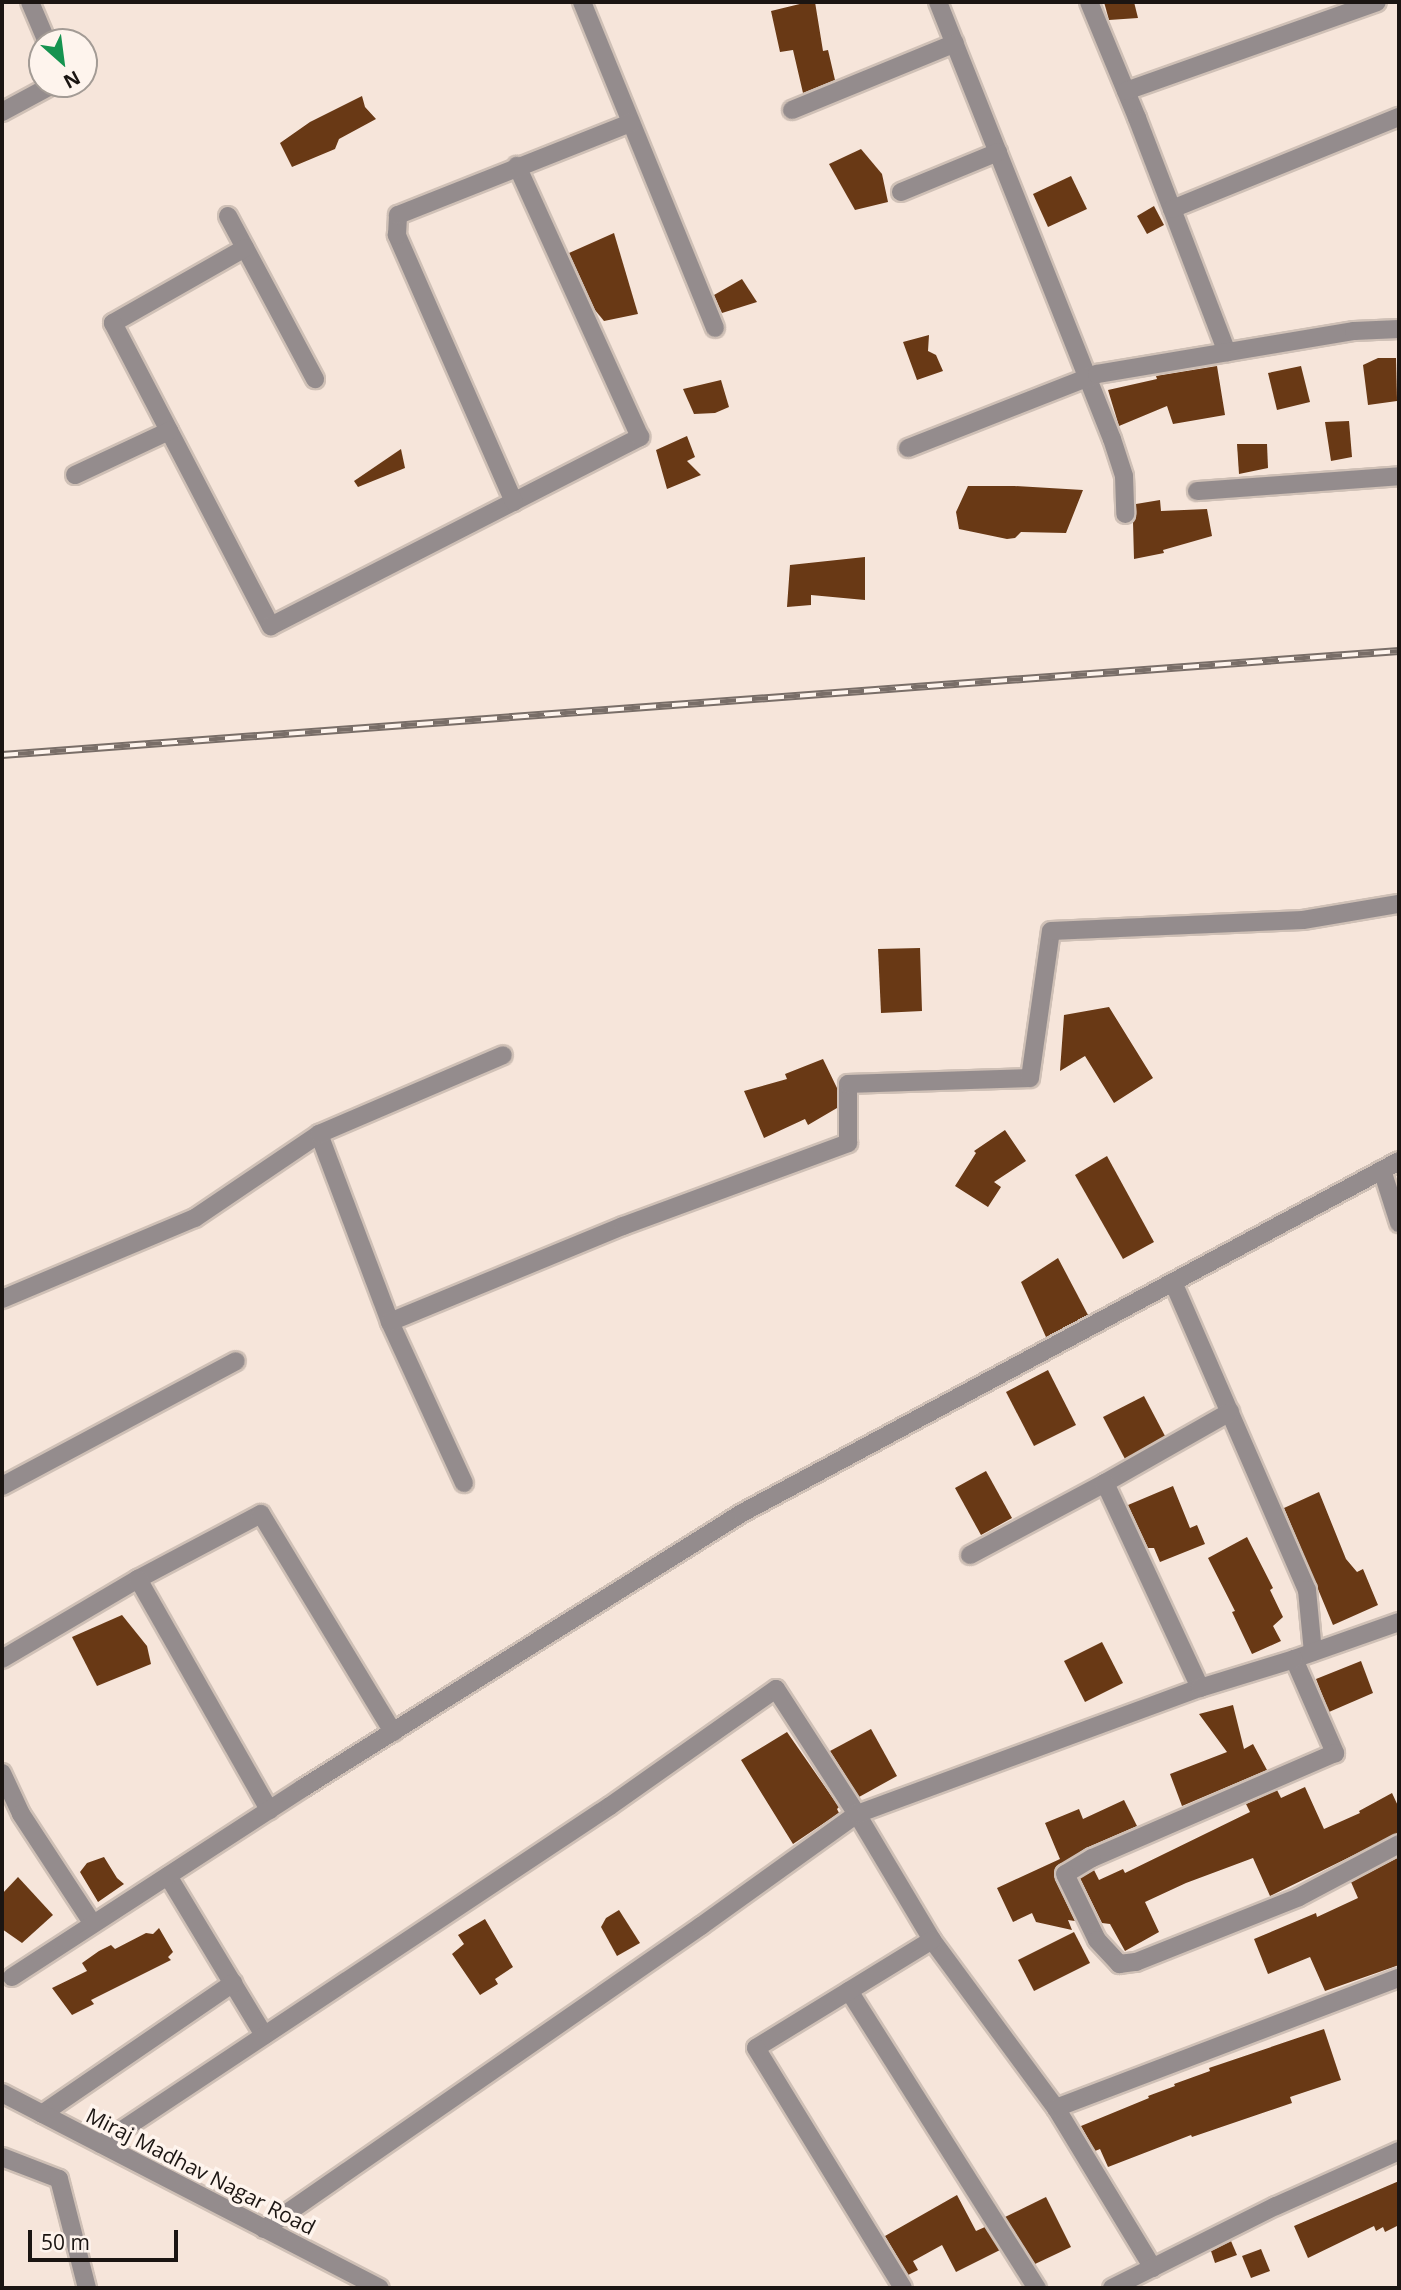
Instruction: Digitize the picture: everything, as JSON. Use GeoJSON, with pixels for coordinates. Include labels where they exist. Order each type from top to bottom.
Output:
{"type":"FeatureCollection","features":[{"type":"Feature","properties":{"kind":"street"},"geometry":{"type":"LineString","coordinates":[[30,2],[41,28]]}},
{"type":"Feature","properties":{"kind":"street"},"geometry":{"type":"LineString","coordinates":[[582,2],[715,328]]}},
{"type":"Feature","properties":{"kind":"street"},"geometry":{"type":"LineString","coordinates":[[938,2],[1124,476],[1125,514]]}},
{"type":"Feature","properties":{"kind":"street"},"geometry":{"type":"LineString","coordinates":[[1088,2],[1126,91],[1227,352]]}},
{"type":"Feature","properties":{"kind":"street"},"geometry":{"type":"LineString","coordinates":[[1126,91],[1377,2]]}},
{"type":"Feature","properties":{"kind":"street"},"geometry":{"type":"LineString","coordinates":[[792,110],[955,43]]}},
{"type":"Feature","properties":{"kind":"street"},"geometry":{"type":"LineString","coordinates":[[2,113],[29,98]]}},
{"type":"Feature","properties":{"kind":"street"},"geometry":{"type":"LineString","coordinates":[[1172,209],[1399,117]]}},
{"type":"Feature","properties":{"kind":"street"},"geometry":{"type":"LineString","coordinates":[[514,502],[397,235],[398,215],[630,123]]}},
{"type":"Feature","properties":{"kind":"street"},"geometry":{"type":"LineString","coordinates":[[901,192],[998,152]]}},
{"type":"Feature","properties":{"kind":"street"},"geometry":{"type":"LineString","coordinates":[[245,248],[113,323],[271,626],[640,437],[517,166]]}},
{"type":"Feature","properties":{"kind":"street"},"geometry":{"type":"LineString","coordinates":[[228,216],[315,379]]}},
{"type":"Feature","properties":{"kind":"street"},"geometry":{"type":"LineString","coordinates":[[908,448],[1087,378],[1354,331],[1399,329]]}},
{"type":"Feature","properties":{"kind":"street"},"geometry":{"type":"LineString","coordinates":[[75,475],[169,431]]}},
{"type":"Feature","properties":{"kind":"street"},"geometry":{"type":"LineString","coordinates":[[1197,491],[1399,476]]}},
{"type":"Feature","properties":{"kind":"street"},"geometry":{"type":"LineString","coordinates":[[390,1322],[623,1226],[848,1143],[848,1084],[1030,1078],[1051,931],[1303,920],[1399,904]]}},
{"type":"Feature","properties":{"kind":"street"},"geometry":{"type":"LineString","coordinates":[[2,1299],[195,1218],[319,1134],[503,1055]]}},
{"type":"Feature","properties":{"kind":"street"},"geometry":{"type":"LineString","coordinates":[[319,1134],[390,1322],[464,1483]]}},
{"type":"Feature","properties":{"kind":"street"},"geometry":{"type":"LineString","coordinates":[[12,1977],[270,1810],[742,1513],[1399,1161]]}},
{"type":"Feature","properties":{"kind":"street"},"geometry":{"type":"LineString","coordinates":[[1382,1170],[1399,1223]]}},
{"type":"Feature","properties":{"kind":"street"},"geometry":{"type":"LineString","coordinates":[[1174,1282],[1307,1590],[1313,1652]]}},
{"type":"Feature","properties":{"kind":"street"},"geometry":{"type":"LineString","coordinates":[[2,1486],[236,1361]]}},
{"type":"Feature","properties":{"kind":"street"},"geometry":{"type":"LineString","coordinates":[[970,1555],[1230,1412]]}},
{"type":"Feature","properties":{"kind":"street"},"geometry":{"type":"LineString","coordinates":[[1105,1483],[1200,1688]]}},
{"type":"Feature","properties":{"kind":"street"},"geometry":{"type":"LineString","coordinates":[[2,1658],[138,1579],[261,1514],[393,1732]]}},
{"type":"Feature","properties":{"kind":"street"},"geometry":{"type":"LineString","coordinates":[[138,1579],[270,1810]]}},
{"type":"Feature","properties":{"kind":"street"},"geometry":{"type":"LineString","coordinates":[[264,2229],[702,1926],[857,1814],[1200,1688],[1399,1622]]}},
{"type":"Feature","properties":{"kind":"street"},"geometry":{"type":"LineString","coordinates":[[1294,1659],[1335,1753],[1092,1858],[1065,1874],[1097,1940],[1119,1964],[1136,1962],[1299,1897],[1399,1844]]}},
{"type":"Feature","properties":{"kind":"street"},"geometry":{"type":"LineString","coordinates":[[100,2144],[610,1806],[776,1689],[857,1814],[932,1940],[1056,2108],[1153,2268]]}},
{"type":"Feature","properties":{"kind":"street"},"geometry":{"type":"LineString","coordinates":[[2,1773],[21,1814],[93,1924]]}},
{"type":"Feature","properties":{"kind":"street"},"geometry":{"type":"LineString","coordinates":[[168,1876],[264,2035]]}},
{"type":"Feature","properties":{"kind":"street"},"geometry":{"type":"LineString","coordinates":[[903,2288],[756,2048],[932,1940]]}},
{"type":"Feature","properties":{"kind":"street"},"geometry":{"type":"LineString","coordinates":[[1056,2108],[1399,1978]]}},
{"type":"Feature","properties":{"kind":"street"},"geometry":{"type":"LineString","coordinates":[[42,2114],[233,1983]]}},
{"type":"Feature","properties":{"kind":"street"},"geometry":{"type":"LineString","coordinates":[[849,1991],[1037,2288]]}},
{"type":"Feature","properties":{"kind":"street","name":"Miraj Madhav Nagar Road"},"geometry":{"type":"LineString","coordinates":[[2,2093],[380,2288]]}},
{"type":"Feature","properties":{"kind":"street"},"geometry":{"type":"LineString","coordinates":[[1112,2288],[1276,2206],[1399,2151]]}},
{"type":"Feature","properties":{"kind":"street"},"geometry":{"type":"LineString","coordinates":[[2,2157],[59,2179],[87,2288]]}},
{"type":"Feature","properties":{"kind":"building"},"geometry":{"type":"Polygon","coordinates":[[[815,2],[823,51],[828,50],[835,80],[803,93],[793,50],[780,52],[771,11],[815,2]]]}},
{"type":"Feature","properties":{"kind":"building"},"geometry":{"type":"Polygon","coordinates":[[[1104,2],[1134,2],[1138,18],[1109,20],[1104,2]]]}},
{"type":"Feature","properties":{"kind":"building"},"geometry":{"type":"Polygon","coordinates":[[[362,96],[365,107],[376,119],[339,139],[335,149],[292,167],[280,143],[310,122],[362,96]]]}},
{"type":"Feature","properties":{"kind":"building"},"geometry":{"type":"Polygon","coordinates":[[[861,149],[882,174],[888,202],[855,210],[829,164],[861,149]]]}},
{"type":"Feature","properties":{"kind":"building"},"geometry":{"type":"Polygon","coordinates":[[[1071,176],[1087,209],[1048,227],[1033,194],[1071,176]]]}},
{"type":"Feature","properties":{"kind":"building"},"geometry":{"type":"Polygon","coordinates":[[[1154,206],[1164,225],[1147,234],[1137,216],[1154,206]]]}},
{"type":"Feature","properties":{"kind":"building"},"geometry":{"type":"Polygon","coordinates":[[[614,233],[638,314],[604,321],[595,310],[569,253],[614,233]]]}},
{"type":"Feature","properties":{"kind":"building"},"geometry":{"type":"Polygon","coordinates":[[[742,279],[757,302],[722,313],[714,295],[742,279]]]}},
{"type":"Feature","properties":{"kind":"building"},"geometry":{"type":"Polygon","coordinates":[[[929,335],[928,351],[936,355],[943,371],[917,380],[903,342],[929,335]]]}},
{"type":"Feature","properties":{"kind":"building"},"geometry":{"type":"Polygon","coordinates":[[[1378,358],[1396,358],[1397,401],[1368,405],[1363,365],[1378,358]]]}},
{"type":"Feature","properties":{"kind":"building"},"geometry":{"type":"Polygon","coordinates":[[[1217,366],[1225,415],[1173,424],[1167,406],[1119,426],[1108,390],[1157,379],[1156,376],[1217,366]]]}},
{"type":"Feature","properties":{"kind":"building"},"geometry":{"type":"Polygon","coordinates":[[[1301,366],[1310,402],[1277,410],[1268,373],[1301,366]]]}},
{"type":"Feature","properties":{"kind":"building"},"geometry":{"type":"Polygon","coordinates":[[[721,380],[729,407],[715,413],[694,414],[683,389],[721,380]]]}},
{"type":"Feature","properties":{"kind":"building"},"geometry":{"type":"Polygon","coordinates":[[[1349,421],[1352,457],[1331,461],[1325,422],[1349,421]]]}},
{"type":"Feature","properties":{"kind":"building"},"geometry":{"type":"Polygon","coordinates":[[[687,436],[695,457],[687,461],[701,475],[667,489],[656,450],[687,436]]]}},
{"type":"Feature","properties":{"kind":"building"},"geometry":{"type":"Polygon","coordinates":[[[1237,444],[1267,444],[1268,468],[1239,474],[1237,444]]]}},
{"type":"Feature","properties":{"kind":"building"},"geometry":{"type":"Polygon","coordinates":[[[401,449],[405,468],[358,487],[354,481],[401,449]]]}},
{"type":"Feature","properties":{"kind":"building"},"geometry":{"type":"Polygon","coordinates":[[[968,486],[1083,490],[1066,533],[1021,532],[1015,538],[1007,539],[959,529],[956,512],[968,486]]]}},
{"type":"Feature","properties":{"kind":"building"},"geometry":{"type":"Polygon","coordinates":[[[1160,500],[1161,511],[1207,509],[1212,536],[1163,550],[1164,553],[1134,559],[1133,522],[1136,504],[1160,500]]]}},
{"type":"Feature","properties":{"kind":"building"},"geometry":{"type":"Polygon","coordinates":[[[865,557],[865,600],[811,595],[811,605],[787,607],[790,565],[865,557]]]}},
{"type":"Feature","properties":{"kind":"building"},"geometry":{"type":"Polygon","coordinates":[[[920,948],[922,1011],[881,1013],[878,949],[920,948]]]}},
{"type":"Feature","properties":{"kind":"building"},"geometry":{"type":"Polygon","coordinates":[[[1109,1007],[1153,1078],[1114,1103],[1085,1056],[1060,1071],[1064,1015],[1109,1007]]]}},
{"type":"Feature","properties":{"kind":"building"},"geometry":{"type":"Polygon","coordinates":[[[823,1059],[837,1088],[837,1108],[808,1125],[805,1119],[764,1138],[744,1091],[787,1079],[785,1074],[823,1059]]]}},
{"type":"Feature","properties":{"kind":"building"},"geometry":{"type":"Polygon","coordinates":[[[1005,1130],[1026,1161],[994,1182],[1001,1187],[988,1207],[955,1186],[976,1153],[974,1151],[1005,1130]]]}},
{"type":"Feature","properties":{"kind":"building"},"geometry":{"type":"Polygon","coordinates":[[[1107,1156],[1154,1242],[1123,1259],[1075,1175],[1107,1156]]]}},
{"type":"Feature","properties":{"kind":"building"},"geometry":{"type":"Polygon","coordinates":[[[1058,1258],[1088,1315],[1046,1337],[1021,1282],[1058,1258]]]}},
{"type":"Feature","properties":{"kind":"building"},"geometry":{"type":"Polygon","coordinates":[[[1048,1370],[1076,1425],[1034,1446],[1006,1392],[1048,1370]]]}},
{"type":"Feature","properties":{"kind":"building"},"geometry":{"type":"Polygon","coordinates":[[[1144,1396],[1165,1436],[1125,1459],[1103,1417],[1144,1396]]]}},
{"type":"Feature","properties":{"kind":"building"},"geometry":{"type":"Polygon","coordinates":[[[986,1471],[1012,1518],[981,1535],[955,1488],[986,1471]]]}},
{"type":"Feature","properties":{"kind":"building"},"geometry":{"type":"Polygon","coordinates":[[[1173,1486],[1190,1528],[1197,1525],[1205,1544],[1160,1562],[1154,1548],[1148,1548],[1128,1505],[1173,1486]]]}},
{"type":"Feature","properties":{"kind":"building"},"geometry":{"type":"Polygon","coordinates":[[[1319,1492],[1346,1559],[1357,1572],[1363,1569],[1378,1605],[1333,1625],[1284,1508],[1319,1492]]]}},
{"type":"Feature","properties":{"kind":"building"},"geometry":{"type":"Polygon","coordinates":[[[1247,1537],[1273,1588],[1270,1590],[1283,1617],[1273,1626],[1281,1641],[1252,1654],[1232,1612],[1235,1611],[1208,1558],[1247,1537]]]}},
{"type":"Feature","properties":{"kind":"building"},"geometry":{"type":"Polygon","coordinates":[[[122,1615],[147,1646],[151,1664],[97,1686],[72,1637],[122,1615]]]}},
{"type":"Feature","properties":{"kind":"building"},"geometry":{"type":"Polygon","coordinates":[[[1102,1642],[1123,1683],[1085,1702],[1064,1661],[1102,1642]]]}},
{"type":"Feature","properties":{"kind":"building"},"geometry":{"type":"Polygon","coordinates":[[[1361,1661],[1373,1693],[1329,1712],[1316,1679],[1361,1661]]]}},
{"type":"Feature","properties":{"kind":"building"},"geometry":{"type":"Polygon","coordinates":[[[1233,1705],[1244,1749],[1253,1744],[1267,1770],[1182,1806],[1170,1774],[1227,1752],[1199,1714],[1233,1705]]]}},
{"type":"Feature","properties":{"kind":"building"},"geometry":{"type":"Polygon","coordinates":[[[871,1729],[897,1776],[859,1797],[830,1751],[871,1729]]]}},
{"type":"Feature","properties":{"kind":"building"},"geometry":{"type":"Polygon","coordinates":[[[787,1732],[839,1807],[839,1813],[793,1844],[741,1760],[787,1732]]]}},
{"type":"Feature","properties":{"kind":"building"},"geometry":{"type":"Polygon","coordinates":[[[1305,1787],[1324,1829],[1360,1813],[1359,1811],[1392,1793],[1399,1808],[1399,1833],[1270,1896],[1253,1858],[1186,1883],[1145,1902],[1159,1932],[1125,1951],[1110,1924],[1102,1923],[1080,1878],[1094,1870],[1099,1880],[1123,1869],[1125,1873],[1250,1812],[1246,1804],[1277,1790],[1281,1798],[1305,1787]]]}},
{"type":"Feature","properties":{"kind":"building"},"geometry":{"type":"Polygon","coordinates":[[[1124,1800],[1137,1826],[1086,1848],[1055,1869],[1055,1879],[1075,1921],[1068,1920],[1072,1930],[1036,1922],[1032,1913],[1013,1922],[997,1888],[1060,1859],[1045,1823],[1079,1809],[1083,1819],[1124,1800]]]}},
{"type":"Feature","properties":{"kind":"building"},"geometry":{"type":"Polygon","coordinates":[[[104,1857],[124,1884],[98,1902],[80,1872],[87,1863],[104,1857]]]}},
{"type":"Feature","properties":{"kind":"building"},"geometry":{"type":"Polygon","coordinates":[[[1399,1857],[1399,1965],[1325,1991],[1310,1957],[1268,1974],[1254,1939],[1316,1913],[1317,1917],[1358,1898],[1351,1882],[1399,1857]]]}},
{"type":"Feature","properties":{"kind":"building"},"geometry":{"type":"Polygon","coordinates":[[[18,1877],[53,1915],[22,1943],[2,1929],[2,1894],[18,1877]]]}},
{"type":"Feature","properties":{"kind":"building"},"geometry":{"type":"Polygon","coordinates":[[[619,1910],[640,1943],[617,1956],[601,1927],[606,1918],[619,1910]]]}},
{"type":"Feature","properties":{"kind":"building"},"geometry":{"type":"Polygon","coordinates":[[[485,1919],[513,1967],[495,1979],[498,1984],[480,1995],[452,1954],[464,1944],[458,1935],[485,1919]]]}},
{"type":"Feature","properties":{"kind":"building"},"geometry":{"type":"Polygon","coordinates":[[[159,1928],[173,1952],[168,1957],[171,1960],[91,2000],[94,2004],[72,2015],[52,1988],[87,1971],[82,1963],[99,1951],[111,1945],[115,1949],[146,1933],[153,1934],[159,1928]]]}},
{"type":"Feature","properties":{"kind":"building"},"geometry":{"type":"Polygon","coordinates":[[[1074,1932],[1090,1963],[1034,1991],[1018,1960],[1074,1932]]]}},
{"type":"Feature","properties":{"kind":"building"},"geometry":{"type":"Polygon","coordinates":[[[1324,2029],[1341,2080],[1290,2097],[1292,2103],[1192,2137],[1191,2135],[1108,2167],[1100,2149],[1095,2151],[1081,2126],[1149,2098],[1148,2096],[1175,2086],[1174,2084],[1210,2071],[1209,2068],[1324,2029]]]}},
{"type":"Feature","properties":{"kind":"building"},"geometry":{"type":"Polygon","coordinates":[[[1399,2181],[1399,2225],[1385,2232],[1383,2227],[1376,2231],[1374,2226],[1308,2258],[1294,2226],[1399,2181]]]}},
{"type":"Feature","properties":{"kind":"building"},"geometry":{"type":"Polygon","coordinates":[[[957,2195],[976,2231],[985,2227],[1000,2250],[956,2272],[942,2245],[913,2261],[918,2270],[908,2275],[885,2236],[957,2195]]]}},
{"type":"Feature","properties":{"kind":"building"},"geometry":{"type":"Polygon","coordinates":[[[1046,2197],[1071,2247],[1035,2264],[1005,2217],[1046,2197]]]}},
{"type":"Feature","properties":{"kind":"building"},"geometry":{"type":"Polygon","coordinates":[[[1231,2241],[1237,2255],[1215,2263],[1211,2251],[1231,2241]]]}},
{"type":"Feature","properties":{"kind":"building"},"geometry":{"type":"Polygon","coordinates":[[[1261,2249],[1270,2271],[1251,2278],[1242,2256],[1261,2249]]]}},
{"type":"Feature","properties":{"kind":"railway"},"geometry":{"type":"LineString","coordinates":[[2,755],[1399,651]]}}]}
